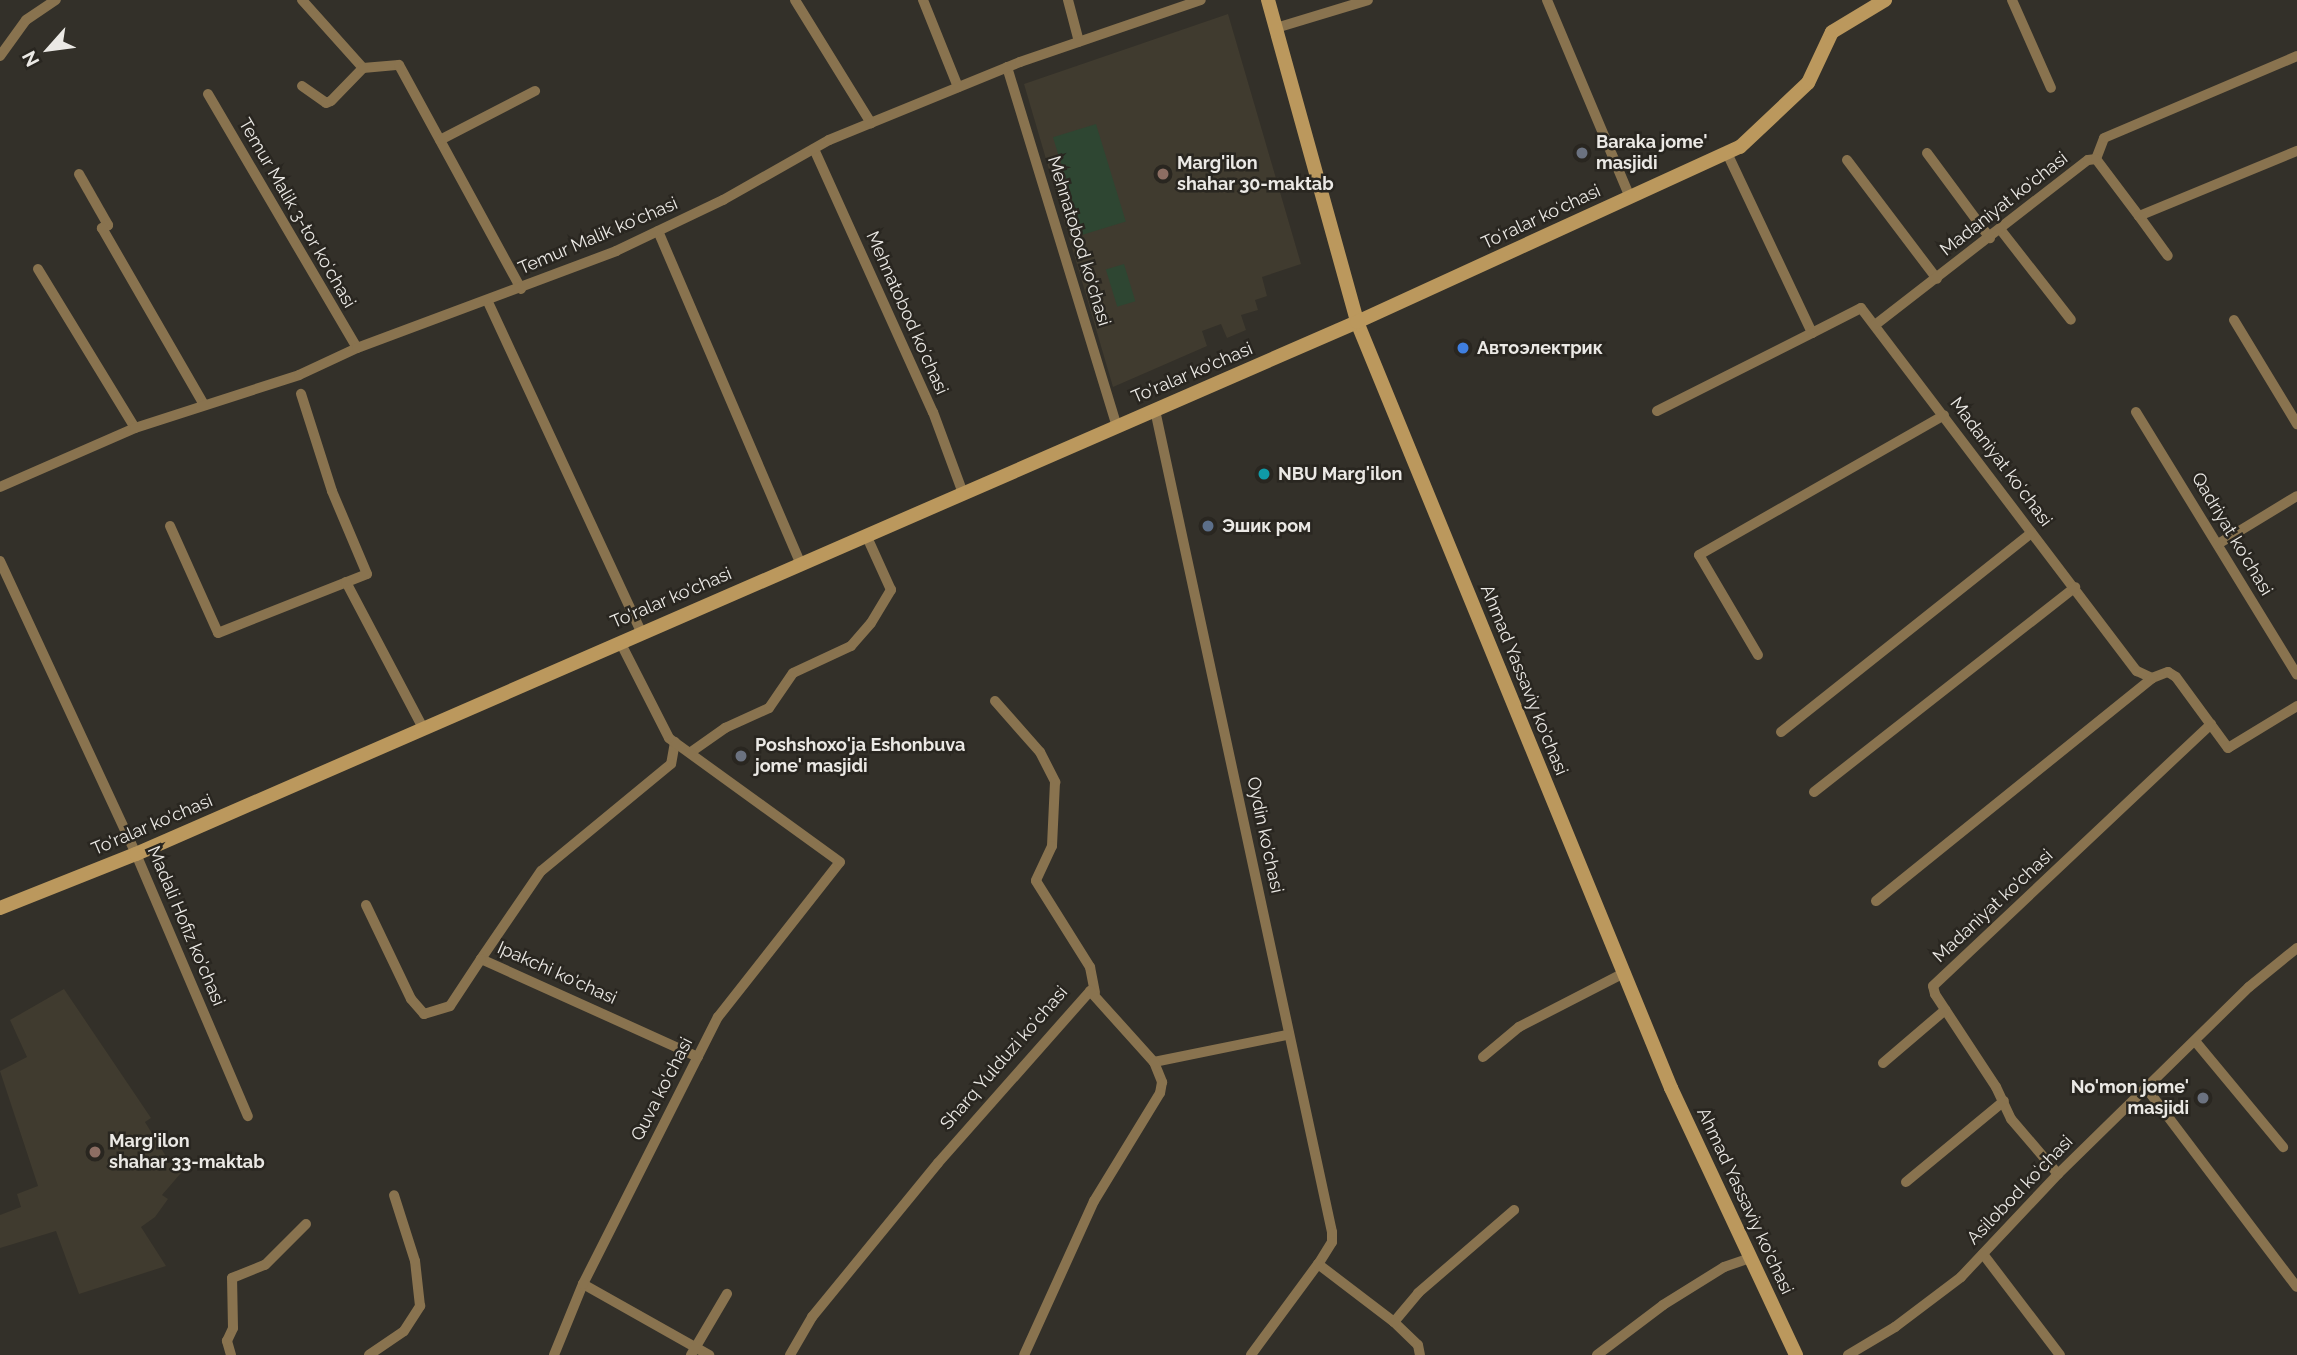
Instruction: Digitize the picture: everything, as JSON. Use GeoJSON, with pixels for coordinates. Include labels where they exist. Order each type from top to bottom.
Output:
{"type":"FeatureCollection","features":[{"type":"Feature","properties":{"kind":"street"},"geometry":{"type":"LineString","coordinates":[[0,56],[26,20],[56,0]]}},
{"type":"Feature","properties":{"kind":"street"},"geometry":{"type":"LineString","coordinates":[[302,0],[363,68]]}},
{"type":"Feature","properties":{"kind":"street"},"geometry":{"type":"LineString","coordinates":[[795,0],[871,123]]}},
{"type":"Feature","properties":{"kind":"street"},"geometry":{"type":"LineString","coordinates":[[923,0],[958,88]]}},
{"type":"Feature","properties":{"kind":"street"},"geometry":{"type":"LineString","coordinates":[[1068,0],[1079,42]]}},
{"type":"Feature","properties":{"kind":"street","name":"Temur Malik koʻchasi"},"geometry":{"type":"LineString","coordinates":[[0,487],[135,428],[299,375],[357,348],[521,289],[658,231],[814,149],[871,123],[1007,67],[1201,0]]}},
{"type":"Feature","properties":{"kind":"street","name":"Ahmad Yassaviy ko'chasi"},"geometry":{"type":"LineString","coordinates":[[1268,0],[1357,322],[1671,1088],[1796,1355]]}},
{"type":"Feature","properties":{"kind":"street"},"geometry":{"type":"LineString","coordinates":[[1276,28],[1368,0]]}},
{"type":"Feature","properties":{"kind":"street"},"geometry":{"type":"LineString","coordinates":[[1546,0],[1630,197]]}},
{"type":"Feature","properties":{"kind":"street","name":"Toʻralar koʻchasi"},"geometry":{"type":"LineString","coordinates":[[1357,322],[1740,147],[1808,83],[1832,33],[1885,0]]}},
{"type":"Feature","properties":{"kind":"street"},"geometry":{"type":"LineString","coordinates":[[2012,0],[2051,88]]}},
{"type":"Feature","properties":{"kind":"street"},"geometry":{"type":"LineString","coordinates":[[2096,159],[2104,138],[2297,56]]}},
{"type":"Feature","properties":{"kind":"street"},"geometry":{"type":"LineString","coordinates":[[302,86],[326,103],[363,68],[399,65],[521,289]]}},
{"type":"Feature","properties":{"kind":"street","name":"Mehnatobod ko‘chasi"},"geometry":{"type":"LineString","coordinates":[[1007,67],[1117,426]]}},
{"type":"Feature","properties":{"kind":"street"},"geometry":{"type":"LineString","coordinates":[[440,140],[535,91]]}},
{"type":"Feature","properties":{"kind":"street","name":"Temur Malik 3-tor koʻchasi"},"geometry":{"type":"LineString","coordinates":[[208,94],[357,348]]}},
{"type":"Feature","properties":{"kind":"street","name":"Mehnatobod koʻchasi"},"geometry":{"type":"LineString","coordinates":[[814,149],[933,412],[963,493]]}},
{"type":"Feature","properties":{"kind":"street"},"geometry":{"type":"LineString","coordinates":[[2139,216],[2297,151]]}},
{"type":"Feature","properties":{"kind":"street"},"geometry":{"type":"LineString","coordinates":[[1657,411],[1812,333],[1727,153]]}},
{"type":"Feature","properties":{"kind":"street"},"geometry":{"type":"LineString","coordinates":[[1927,153],[1990,237]]}},
{"type":"Feature","properties":{"kind":"street","name":"Madaniyat ko'chasi"},"geometry":{"type":"LineString","coordinates":[[1875,325],[2096,159],[2168,256]]}},
{"type":"Feature","properties":{"kind":"street"},"geometry":{"type":"LineString","coordinates":[[1847,160],[1937,279]]}},
{"type":"Feature","properties":{"kind":"street"},"geometry":{"type":"LineString","coordinates":[[79,174],[108,225],[102,228],[204,405]]}},
{"type":"Feature","properties":{"kind":"street"},"geometry":{"type":"LineString","coordinates":[[2000,229],[2071,320]]}},
{"type":"Feature","properties":{"kind":"street"},"geometry":{"type":"LineString","coordinates":[[658,231],[800,563]]}},
{"type":"Feature","properties":{"kind":"street"},"geometry":{"type":"LineString","coordinates":[[38,269],[135,428]]}},
{"type":"Feature","properties":{"kind":"street"},"geometry":{"type":"LineString","coordinates":[[488,302],[641,632]]}},
{"type":"Feature","properties":{"kind":"street","name":"Madaniyat koʻchasi"},"geometry":{"type":"LineString","coordinates":[[1812,333],[1861,308],[2137,671],[2152,678],[2168,672],[2176,677],[2228,748],[2297,706]]}},
{"type":"Feature","properties":{"kind":"street"},"geometry":{"type":"LineString","coordinates":[[2234,320],[2297,424]]}},
{"type":"Feature","properties":{"kind":"street","name":"To'ralar ko'chasi"},"geometry":{"type":"LineString","coordinates":[[0,908],[136,853],[1357,322]]}},
{"type":"Feature","properties":{"kind":"street"},"geometry":{"type":"LineString","coordinates":[[170,526],[218,633],[367,574],[332,491],[300,394]]}},
{"type":"Feature","properties":{"kind":"street","name":"Oydin ko'chasi"},"geometry":{"type":"LineString","coordinates":[[1155,410],[1287,1035],[1332,1232],[1332,1242],[1318,1264],[1251,1355]]}},
{"type":"Feature","properties":{"kind":"street","name":"Qadriyat ko'chasi"},"geometry":{"type":"LineString","coordinates":[[2136,412],[2297,675]]}},
{"type":"Feature","properties":{"kind":"street"},"geometry":{"type":"LineString","coordinates":[[1758,655],[1699,555],[1944,415]]}},
{"type":"Feature","properties":{"kind":"street"},"geometry":{"type":"LineString","coordinates":[[2218,544],[2297,496]]}},
{"type":"Feature","properties":{"kind":"street"},"geometry":{"type":"LineString","coordinates":[[1781,732],[2031,533]]}},
{"type":"Feature","properties":{"kind":"street"},"geometry":{"type":"LineString","coordinates":[[620,642],[662,730],[691,752],[734,724],[769,708],[793,673],[851,646],[871,623],[891,590],[866,535]]}},
{"type":"Feature","properties":{"kind":"street","name":"Madali Hofiz ko'chasi"},"geometry":{"type":"LineString","coordinates":[[0,561],[136,853],[248,1116]]}},
{"type":"Feature","properties":{"kind":"street"},"geometry":{"type":"LineString","coordinates":[[346,582],[423,728]]}},
{"type":"Feature","properties":{"kind":"street"},"geometry":{"type":"LineString","coordinates":[[1814,792],[2075,587]]}},
{"type":"Feature","properties":{"kind":"street"},"geometry":{"type":"LineString","coordinates":[[1876,901],[2152,678]]}},
{"type":"Feature","properties":{"kind":"street"},"geometry":{"type":"LineString","coordinates":[[995,701],[1040,752],[1055,782],[1052,846],[1036,881],[1090,967],[1095,993]]}},
{"type":"Feature","properties":{"kind":"street","name":"Madaniyat ko'chasi"},"geometry":{"type":"LineString","coordinates":[[2058,1174],[2011,1119],[2004,1101],[1945,1010],[1933,986],[2211,724]]}},
{"type":"Feature","properties":{"kind":"street","name":"Ipakchi ko'chasi"},"geometry":{"type":"LineString","coordinates":[[676,742],[671,764],[541,871],[481,959],[698,1057]]}},
{"type":"Feature","properties":{"kind":"street","name":"Quva ko'chasi"},"geometry":{"type":"LineString","coordinates":[[554,1355],[583,1284],[718,1017],[840,863],[691,752]]}},
{"type":"Feature","properties":{"kind":"street"},"geometry":{"type":"LineString","coordinates":[[366,905],[411,999],[424,1014],[450,1006],[481,959]]}},
{"type":"Feature","properties":{"kind":"street","name":"Asilobod koʻchasi"},"geometry":{"type":"LineString","coordinates":[[1848,1355],[1895,1327],[1983,1254],[2058,1174],[2249,987],[2297,948]]}},
{"type":"Feature","properties":{"kind":"street"},"geometry":{"type":"LineString","coordinates":[[1483,1057],[1519,1027],[1624,973]]}},
{"type":"Feature","properties":{"kind":"street","name":"Sharq Yulduzi koʻchasi"},"geometry":{"type":"LineString","coordinates":[[790,1355],[812,1317],[937,1163],[1084,992],[1095,993],[1154,1062]]}},
{"type":"Feature","properties":{"kind":"street"},"geometry":{"type":"LineString","coordinates":[[1882,1063],[1945,1010]]}},
{"type":"Feature","properties":{"kind":"street"},"geometry":{"type":"LineString","coordinates":[[1024,1355],[1094,1201],[1160,1093],[1162,1082],[1154,1062],[1287,1035]]}},
{"type":"Feature","properties":{"kind":"street"},"geometry":{"type":"LineString","coordinates":[[2195,1041],[2283,1147]]}},
{"type":"Feature","properties":{"kind":"street"},"geometry":{"type":"LineString","coordinates":[[2147,1089],[2297,1287]]}},
{"type":"Feature","properties":{"kind":"street"},"geometry":{"type":"LineString","coordinates":[[1906,1182],[2004,1101]]}},
{"type":"Feature","properties":{"kind":"street"},"geometry":{"type":"LineString","coordinates":[[369,1355],[404,1331],[420,1306],[415,1261],[394,1195]]}},
{"type":"Feature","properties":{"kind":"street"},"geometry":{"type":"LineString","coordinates":[[1394,1322],[1418,1293],[1514,1210]]}},
{"type":"Feature","properties":{"kind":"street"},"geometry":{"type":"LineString","coordinates":[[231,1355],[227,1341],[233,1328],[232,1278],[265,1265],[306,1224]]}},
{"type":"Feature","properties":{"kind":"street"},"geometry":{"type":"LineString","coordinates":[[1983,1254],[2060,1355]]}},
{"type":"Feature","properties":{"kind":"street"},"geometry":{"type":"LineString","coordinates":[[1597,1355],[1662,1305],[1724,1267],[1750,1258]]}},
{"type":"Feature","properties":{"kind":"street"},"geometry":{"type":"LineString","coordinates":[[1318,1264],[1394,1322],[1418,1345],[1420,1355]]}},
{"type":"Feature","properties":{"kind":"street"},"geometry":{"type":"LineString","coordinates":[[583,1284],[693,1351],[709,1355]]}},
{"type":"Feature","properties":{"kind":"street"},"geometry":{"type":"LineString","coordinates":[[693,1351],[727,1294]]}},
{"type":"Feature","properties":{"kind":"shaded area","name":"Marg'ilon shahar 30-maktab"},"geometry":{"type":"Polygon","coordinates":[[[1228,14],[1301,264],[1262,277],[1267,296],[1255,300],[1258,310],[1241,315],[1246,330],[1227,338],[1221,324],[1202,331],[1207,346],[1113,387],[1024,84],[1228,14]]]}},
{"type":"Feature","properties":{"kind":"shaded area","name":"Marg'ilon shahar 33-maktab"},"geometry":{"type":"Polygon","coordinates":[[[64,989],[151,1118],[145,1122],[170,1163],[181,1173],[162,1195],[168,1199],[155,1217],[141,1227],[166,1266],[79,1294],[56,1231],[0,1248],[0,1215],[21,1207],[17,1194],[38,1186],[0,1071],[27,1057],[10,1020],[64,989]]]}},
{"type":"Feature","properties":{"kind":"green space"},"geometry":{"type":"Polygon","coordinates":[[[1096,124],[1126,222],[1083,235],[1053,137],[1096,124]]]}},
{"type":"Feature","properties":{"kind":"green space"},"geometry":{"type":"Polygon","coordinates":[[[1124,264],[1135,301],[1117,307],[1106,270],[1124,264]]]}},
{"type":"Feature","properties":{"kind":"place","name":"Baraka jome' masjidi"},"geometry":{"type":"Point","coordinates":[1582,153]}},
{"type":"Feature","properties":{"kind":"place","name":"Marg'ilon shahar 30-maktab"},"geometry":{"type":"Point","coordinates":[1163,174]}},
{"type":"Feature","properties":{"kind":"place","name":"Автоэлектрик"},"geometry":{"type":"Point","coordinates":[1463,348]}},
{"type":"Feature","properties":{"kind":"place","name":"NBU Marg'ilon"},"geometry":{"type":"Point","coordinates":[1264,474]}},
{"type":"Feature","properties":{"kind":"place","name":"Эшик ром"},"geometry":{"type":"Point","coordinates":[1208,526]}},
{"type":"Feature","properties":{"kind":"place","name":"Poshshoxo'ja Eshonbuva jome' masjidi"},"geometry":{"type":"Point","coordinates":[741,756]}},
{"type":"Feature","properties":{"kind":"place","name":"No'mon jome' masjidi"},"geometry":{"type":"Point","coordinates":[2203,1098]}},
{"type":"Feature","properties":{"kind":"place","name":"Marg'ilon shahar 33-maktab"},"geometry":{"type":"Point","coordinates":[95,1152]}}]}
